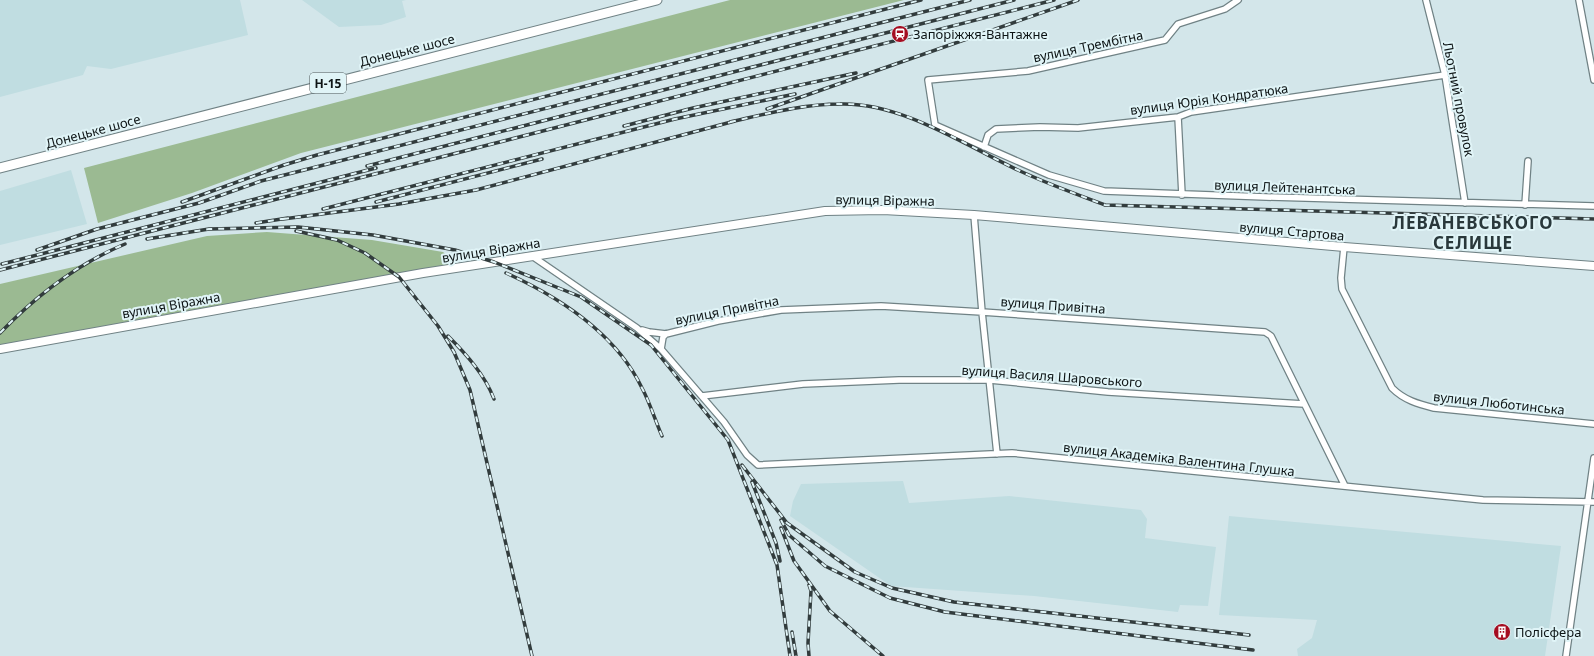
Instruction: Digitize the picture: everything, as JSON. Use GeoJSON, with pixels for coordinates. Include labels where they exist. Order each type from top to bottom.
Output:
{"type":"FeatureCollection","features":[{"type":"Feature","properties":{"kind":"main road","name":"Донецьке шосе"},"geometry":{"type":"LineString","coordinates":[[0,168],[657,0]]}},
{"type":"Feature","properties":{"kind":"main road","name":"вулиця Віражна"},"geometry":{"type":"LineString","coordinates":[[0,349],[391,278],[825,211],[883,210],[989,216]]}},
{"type":"Feature","properties":{"kind":"main road","name":"вулиця Стартова"},"geometry":{"type":"LineString","coordinates":[[989,216],[1344,247],[1594,266]]}},
{"type":"Feature","properties":{"kind":"street","name":"вулиця Трембітна"},"geometry":{"type":"LineString","coordinates":[[928,80],[1028,71],[1160,41],[1168,38],[1178,24],[1225,8],[1238,0]]}},
{"type":"Feature","properties":{"kind":"street","name":"Льотний провулок"},"geometry":{"type":"LineString","coordinates":[[1426,0],[1445,75],[1465,203]]}},
{"type":"Feature","properties":{"kind":"street"},"geometry":{"type":"LineString","coordinates":[[1579,0],[1594,80]]}},
{"type":"Feature","properties":{"kind":"street","name":"вулиця Юрія Кондратюка"},"geometry":{"type":"LineString","coordinates":[[984,147],[988,135],[996,130],[1040,127],[1078,128],[1178,117],[1191,112],[1445,75]]}},
{"type":"Feature","properties":{"kind":"street","name":"вулиця Лейтенантська"},"geometry":{"type":"LineString","coordinates":[[928,80],[935,124],[984,147],[1049,174],[1104,191],[1594,206]]}},
{"type":"Feature","properties":{"kind":"street"},"geometry":{"type":"LineString","coordinates":[[1178,117],[1182,194]]}},
{"type":"Feature","properties":{"kind":"street"},"geometry":{"type":"LineString","coordinates":[[1525,205],[1528,161]]}},
{"type":"Feature","properties":{"kind":"street"},"geometry":{"type":"LineString","coordinates":[[974,215],[982,312],[997,454]]}},
{"type":"Feature","properties":{"kind":"street","name":"вулиця Люботинська"},"geometry":{"type":"LineString","coordinates":[[1344,247],[1341,278],[1342,289],[1392,388],[1398,394],[1414,403],[1434,408],[1594,424]]}},
{"type":"Feature","properties":{"kind":"street"},"geometry":{"type":"LineString","coordinates":[[532,256],[637,328],[661,349],[702,396]]}},
{"type":"Feature","properties":{"kind":"street","name":"вулиця Привітна"},"geometry":{"type":"LineString","coordinates":[[666,334],[718,321],[781,310],[881,306],[1265,332],[1271,336],[1345,486]]}},
{"type":"Feature","properties":{"kind":"street"},"geometry":{"type":"LineString","coordinates":[[637,328],[649,332],[666,334],[663,338],[661,349]]}},
{"type":"Feature","properties":{"kind":"street","name":"вулиця Василя Шаровського"},"geometry":{"type":"LineString","coordinates":[[702,396],[803,384],[899,380],[990,380],[1108,392],[1304,404]]}},
{"type":"Feature","properties":{"kind":"street","name":"вулиця Академіка Валентина Глушка"},"geometry":{"type":"LineString","coordinates":[[702,396],[724,422],[747,455],[756,464],[760,465],[1012,453],[1483,500],[1594,502]]}},
{"type":"Feature","properties":{"kind":"street"},"geometry":{"type":"LineString","coordinates":[[1566,656],[1594,458]]}},
{"type":"Feature","properties":{"kind":"shaded area"},"geometry":{"type":"Polygon","coordinates":[[[0,0],[240,0],[248,35],[111,69],[87,66],[83,75],[0,97],[0,0]]]}},
{"type":"Feature","properties":{"kind":"shaded area"},"geometry":{"type":"Polygon","coordinates":[[[302,0],[406,0],[402,1],[406,17],[381,25],[339,27],[302,0]]]}},
{"type":"Feature","properties":{"kind":"shaded area"},"geometry":{"type":"Polygon","coordinates":[[[71,170],[87,224],[0,245],[0,191],[71,170]]]}},
{"type":"Feature","properties":{"kind":"shaded area"},"geometry":{"type":"Polygon","coordinates":[[[903,481],[909,503],[1009,496],[1141,510],[1147,519],[1145,538],[1216,547],[1208,606],[1180,605],[1178,612],[1034,596],[891,586],[790,516],[793,501],[801,484],[903,481]]]}},
{"type":"Feature","properties":{"kind":"shaded area"},"geometry":{"type":"Polygon","coordinates":[[[1229,516],[1561,546],[1545,656],[1298,656],[1297,649],[1312,638],[1317,620],[1219,615],[1229,516]]]}},
{"type":"Feature","properties":{"kind":"green space"},"geometry":{"type":"Polygon","coordinates":[[[730,0],[904,0],[301,153],[192,193],[98,223],[84,168],[730,0]]]}},
{"type":"Feature","properties":{"kind":"green space"},"geometry":{"type":"Polygon","coordinates":[[[267,232],[372,240],[443,252],[455,262],[423,273],[0,349],[0,284],[207,236],[267,232]]]}},
{"type":"Feature","properties":{"kind":"railway"},"geometry":{"type":"LineString","coordinates":[[182,202],[284,165],[317,155],[921,0]]}},
{"type":"Feature","properties":{"kind":"railway"},"geometry":{"type":"LineString","coordinates":[[37,250],[97,229],[199,203],[261,181],[970,0]]}},
{"type":"Feature","properties":{"kind":"railway"},"geometry":{"type":"LineString","coordinates":[[367,166],[1014,0]]}},
{"type":"Feature","properties":{"kind":"railway"},"geometry":{"type":"LineString","coordinates":[[0,270],[1054,0]]}},
{"type":"Feature","properties":{"kind":"railway"},"geometry":{"type":"LineString","coordinates":[[767,109],[1078,0]]}},
{"type":"Feature","properties":{"kind":"railway"},"geometry":{"type":"LineString","coordinates":[[624,126],[693,108],[856,73]]}},
{"type":"Feature","properties":{"kind":"railway"},"geometry":{"type":"LineString","coordinates":[[323,209],[675,119],[795,94]]}},
{"type":"Feature","properties":{"kind":"railway"},"geometry":{"type":"LineString","coordinates":[[730,122],[785,110],[826,104],[863,105],[887,110],[933,127],[1031,176],[1105,205],[1594,219]]}},
{"type":"Feature","properties":{"kind":"railway"},"geometry":{"type":"LineString","coordinates":[[283,219],[399,204],[476,190],[735,121]]}},
{"type":"Feature","properties":{"kind":"railway"},"geometry":{"type":"LineString","coordinates":[[376,202],[542,159]]}},
{"type":"Feature","properties":{"kind":"railway"},"geometry":{"type":"LineString","coordinates":[[2,264],[376,168]]}},
{"type":"Feature","properties":{"kind":"railway"},"geometry":{"type":"LineString","coordinates":[[256,223],[288,218]]}},
{"type":"Feature","properties":{"kind":"railway"},"geometry":{"type":"LineString","coordinates":[[147,239],[209,229],[298,227],[373,235],[455,250],[494,262],[581,297],[651,345],[728,440],[777,565],[790,656]]}},
{"type":"Feature","properties":{"kind":"railway"},"geometry":{"type":"LineString","coordinates":[[296,231],[337,240],[365,253],[399,277],[438,326],[454,352],[470,390],[532,656]]}},
{"type":"Feature","properties":{"kind":"railway"},"geometry":{"type":"LineString","coordinates":[[0,333],[28,306],[58,282],[90,261],[125,244]]}},
{"type":"Feature","properties":{"kind":"railway"},"geometry":{"type":"LineString","coordinates":[[506,273],[565,306],[602,334],[631,369],[648,400],[662,436]]}},
{"type":"Feature","properties":{"kind":"railway"},"geometry":{"type":"LineString","coordinates":[[448,336],[480,373],[494,399]]}},
{"type":"Feature","properties":{"kind":"railway"},"geometry":{"type":"LineString","coordinates":[[742,465],[787,523],[855,572],[892,588],[954,602],[1249,635]]}},
{"type":"Feature","properties":{"kind":"railway"},"geometry":{"type":"LineString","coordinates":[[752,482],[776,543],[780,561]]}},
{"type":"Feature","properties":{"kind":"railway"},"geometry":{"type":"LineString","coordinates":[[781,520],[789,535],[825,566],[890,598],[945,612],[1253,650]]}},
{"type":"Feature","properties":{"kind":"railway"},"geometry":{"type":"LineString","coordinates":[[781,528],[794,561],[830,611],[883,656]]}},
{"type":"Feature","properties":{"kind":"railway"},"geometry":{"type":"LineString","coordinates":[[809,585],[811,591],[808,643],[809,656]]}},
{"type":"Feature","properties":{"kind":"railway"},"geometry":{"type":"LineString","coordinates":[[792,632],[796,656]]}},
{"type":"Feature","properties":{"kind":"place","name":"Запоріжжя-Вантажне"},"geometry":{"type":"Point","coordinates":[900,34]}},
{"type":"Feature","properties":{"kind":"place","name":"Полісфера"},"geometry":{"type":"Point","coordinates":[1502,632]}},
{"type":"Feature","properties":{"kind":"district","name":"ЛЕВАНЕВСЬКОГО СЕЛИЩЕ"},"geometry":{"type":"Point","coordinates":[1473,232]}}]}
